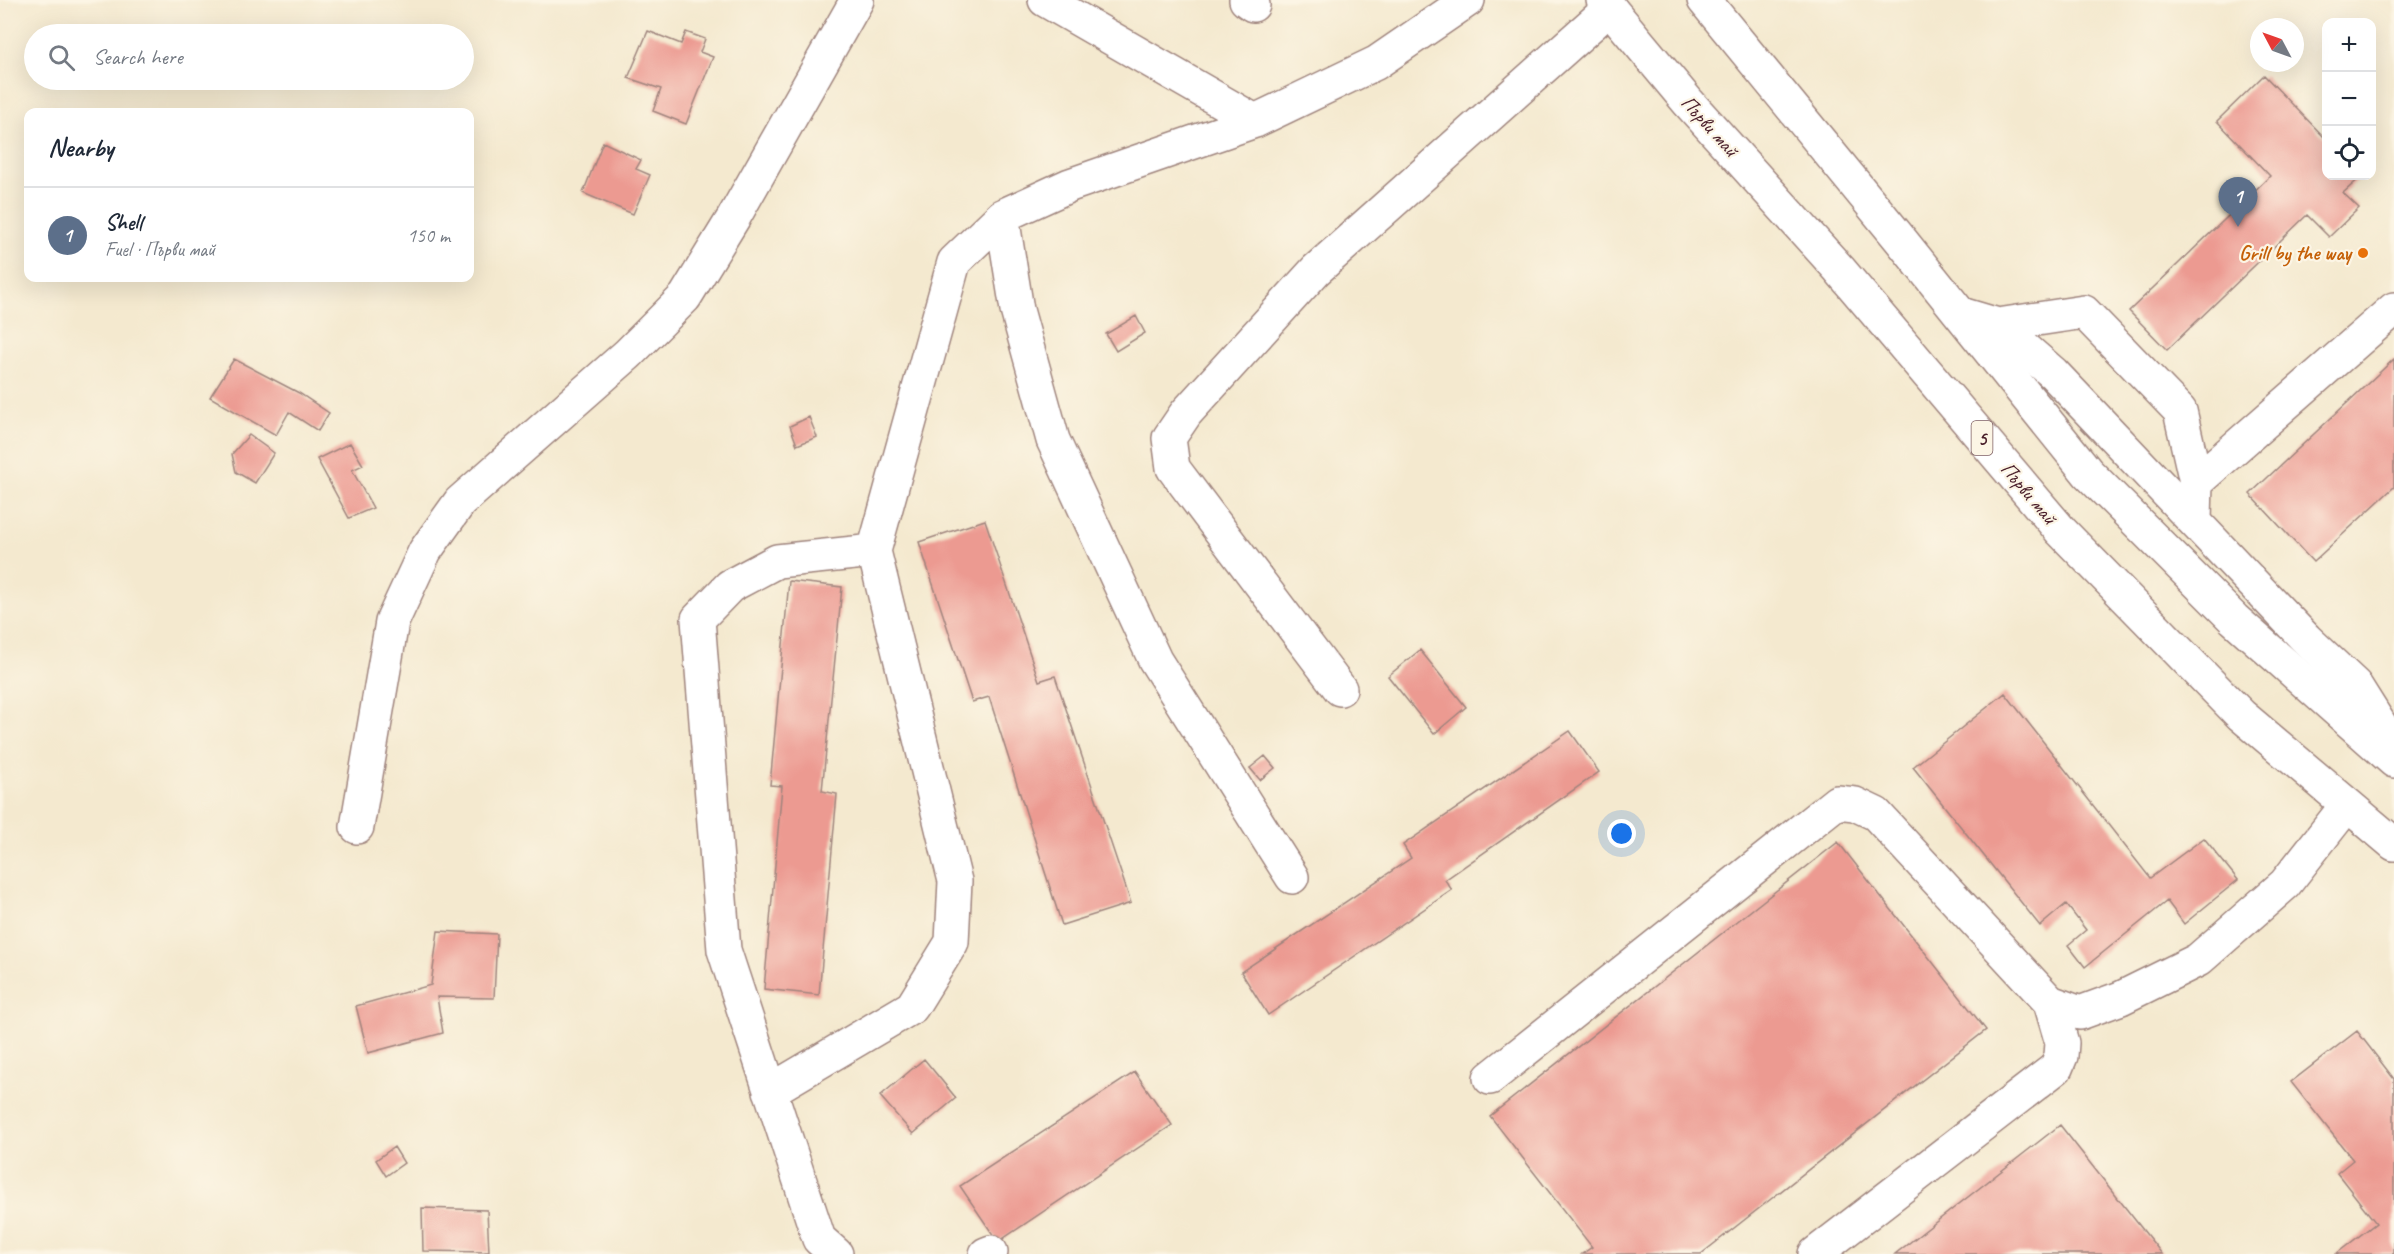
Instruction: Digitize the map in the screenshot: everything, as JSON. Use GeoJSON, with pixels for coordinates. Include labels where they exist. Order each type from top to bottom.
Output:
{"type":"FeatureCollection","features":[{"type":"Feature","properties":{"kind":"main road"},"geometry":{"type":"LineString","coordinates":[[357,827],[392,622],[425,550],[460,502],[628,354],[685,297],[734,218],[857,0]]}},
{"type":"Feature","properties":{"kind":"main road"},"geometry":{"type":"LineString","coordinates":[[1045,0],[1255,121]]}},
{"type":"Feature","properties":{"kind":"main road"},"geometry":{"type":"LineString","coordinates":[[770,1091],[912,1007],[952,942],[955,881],[874,550],[954,262],[1002,216],[1070,185],[1255,121],[1376,63],[1466,0]]}},
{"type":"Feature","properties":{"kind":"main road"},"geometry":{"type":"LineString","coordinates":[[1704,0],[2088,473],[2234,619],[2394,760]]}},
{"type":"Feature","properties":{"kind":"main road"},"geometry":{"type":"LineString","coordinates":[[1340,689],[1173,468],[1169,438],[1186,413],[1316,270],[1607,4]]}},
{"type":"Feature","properties":{"kind":"main road","name":"Първи май"},"geometry":{"type":"LineString","coordinates":[[1607,4],[1689,102],[1839,269],[2061,531],[2241,715],[2394,844]]}},
{"type":"Feature","properties":{"kind":"main road"},"geometry":{"type":"LineString","coordinates":[[1002,216],[1017,310],[1053,440],[1155,660],[1292,877]]}},
{"type":"Feature","properties":{"kind":"main road"},"geometry":{"type":"LineString","coordinates":[[2196,482],[2394,309]]}},
{"type":"Feature","properties":{"kind":"main road"},"geometry":{"type":"LineString","coordinates":[[1998,325],[2084,312],[2180,411],[2196,482],[2195,520]]}},
{"type":"Feature","properties":{"kind":"main road"},"geometry":{"type":"LineString","coordinates":[[1961,314],[1998,325],[2053,373],[2307,639],[2355,685],[2394,747]]}},
{"type":"Feature","properties":{"kind":"main road"},"geometry":{"type":"LineString","coordinates":[[836,1254],[819,1239],[724,950],[698,619],[730,586],[777,561],[874,550]]}},
{"type":"Feature","properties":{"kind":"main road"},"geometry":{"type":"LineString","coordinates":[[1490,1078],[1837,802],[1855,804],[1876,814],[2050,1002],[2062,1043],[2061,1056],[2056,1068],[1815,1254]]}},
{"type":"Feature","properties":{"kind":"main road"},"geometry":{"type":"LineString","coordinates":[[2050,1002],[2080,1013],[2121,998],[2198,960],[2285,884],[2347,805]]}},
{"type":"Feature","properties":{"kind":"building"},"geometry":{"type":"Polygon","coordinates":[[[648,31],[681,44],[686,32],[705,39],[700,52],[713,57],[686,124],[653,111],[661,89],[628,78],[648,31]]]}},
{"type":"Feature","properties":{"kind":"building"},"geometry":{"type":"Polygon","coordinates":[[[2264,75],[2322,135],[2322,180],[2358,180],[2343,193],[2359,208],[2329,237],[2307,215],[2167,350],[2129,311],[2270,176],[2217,121],[2264,75]]]}},
{"type":"Feature","properties":{"kind":"building"},"geometry":{"type":"Polygon","coordinates":[[[603,142],[641,160],[636,169],[650,175],[633,214],[583,193],[603,142]]]}},
{"type":"Feature","properties":{"kind":"building"},"geometry":{"type":"Polygon","coordinates":[[[1136,316],[1145,333],[1116,351],[1106,334],[1136,316]]]}},
{"type":"Feature","properties":{"kind":"building"},"geometry":{"type":"Polygon","coordinates":[[[234,359],[299,393],[329,413],[318,431],[289,412],[276,435],[210,397],[234,359]]]}},
{"type":"Feature","properties":{"kind":"building"},"geometry":{"type":"Polygon","coordinates":[[[2394,359],[2394,487],[2313,562],[2250,494],[2394,359]]]}},
{"type":"Feature","properties":{"kind":"building"},"geometry":{"type":"Polygon","coordinates":[[[809,417],[817,437],[797,445],[790,426],[809,417]]]}},
{"type":"Feature","properties":{"kind":"building"},"geometry":{"type":"Polygon","coordinates":[[[249,435],[274,453],[255,483],[236,472],[232,454],[249,435]]]}},
{"type":"Feature","properties":{"kind":"building"},"geometry":{"type":"Polygon","coordinates":[[[350,443],[363,465],[352,470],[373,508],[349,518],[317,459],[350,443]]]}},
{"type":"Feature","properties":{"kind":"building"},"geometry":{"type":"Polygon","coordinates":[[[985,520],[1039,681],[1055,676],[1131,903],[1062,925],[989,697],[972,702],[919,542],[985,520]]]}},
{"type":"Feature","properties":{"kind":"building"},"geometry":{"type":"Polygon","coordinates":[[[789,581],[842,587],[822,791],[837,794],[819,995],[764,989],[782,786],[770,785],[789,581]]]}},
{"type":"Feature","properties":{"kind":"building"},"geometry":{"type":"Polygon","coordinates":[[[1420,650],[1466,707],[1434,734],[1388,676],[1420,650]]]}},
{"type":"Feature","properties":{"kind":"building"},"geometry":{"type":"Polygon","coordinates":[[[2005,693],[2150,878],[2204,838],[2238,880],[2184,924],[2167,901],[2085,967],[2068,945],[2086,930],[2066,904],[2040,926],[1913,767],[2005,693]]]}},
{"type":"Feature","properties":{"kind":"building"},"geometry":{"type":"Polygon","coordinates":[[[1570,731],[1599,772],[1445,880],[1452,890],[1268,1015],[1241,972],[1411,858],[1403,845],[1570,731]]]}},
{"type":"Feature","properties":{"kind":"building"},"geometry":{"type":"Polygon","coordinates":[[[1265,756],[1275,768],[1260,780],[1250,768],[1265,756]]]}},
{"type":"Feature","properties":{"kind":"building"},"geometry":{"type":"Polygon","coordinates":[[[1838,842],[1986,1030],[1701,1254],[1582,1254],[1592,1247],[1490,1116],[1838,842]]]}},
{"type":"Feature","properties":{"kind":"building"},"geometry":{"type":"Polygon","coordinates":[[[438,931],[497,934],[494,998],[437,997],[443,1033],[368,1053],[356,1006],[431,985],[438,931]]]}},
{"type":"Feature","properties":{"kind":"building"},"geometry":{"type":"Polygon","coordinates":[[[2357,1031],[2394,1079],[2394,1254],[2336,1254],[2376,1223],[2337,1173],[2353,1160],[2291,1082],[2357,1031]]]}},
{"type":"Feature","properties":{"kind":"building"},"geometry":{"type":"Polygon","coordinates":[[[924,1059],[956,1098],[913,1134],[880,1096],[924,1059]]]}},
{"type":"Feature","properties":{"kind":"building"},"geometry":{"type":"Polygon","coordinates":[[[1135,1072],[1172,1125],[998,1242],[960,1186],[1135,1072]]]}},
{"type":"Feature","properties":{"kind":"building"},"geometry":{"type":"Polygon","coordinates":[[[2060,1125],[2162,1254],[1895,1254],[2032,1147],[2060,1125]]]}},
{"type":"Feature","properties":{"kind":"building"},"geometry":{"type":"Polygon","coordinates":[[[394,1147],[404,1163],[386,1176],[376,1160],[394,1147]]]}},
{"type":"Feature","properties":{"kind":"building"},"geometry":{"type":"Polygon","coordinates":[[[422,1208],[487,1210],[489,1252],[423,1251],[422,1208]]]}},
{"type":"Feature","properties":{"kind":"place","name":"Shell"},"geometry":{"type":"Point","coordinates":[2238,227]}},
{"type":"Feature","properties":{"kind":"place","name":"Grill by the way"},"geometry":{"type":"Point","coordinates":[2363,253]}}]}
